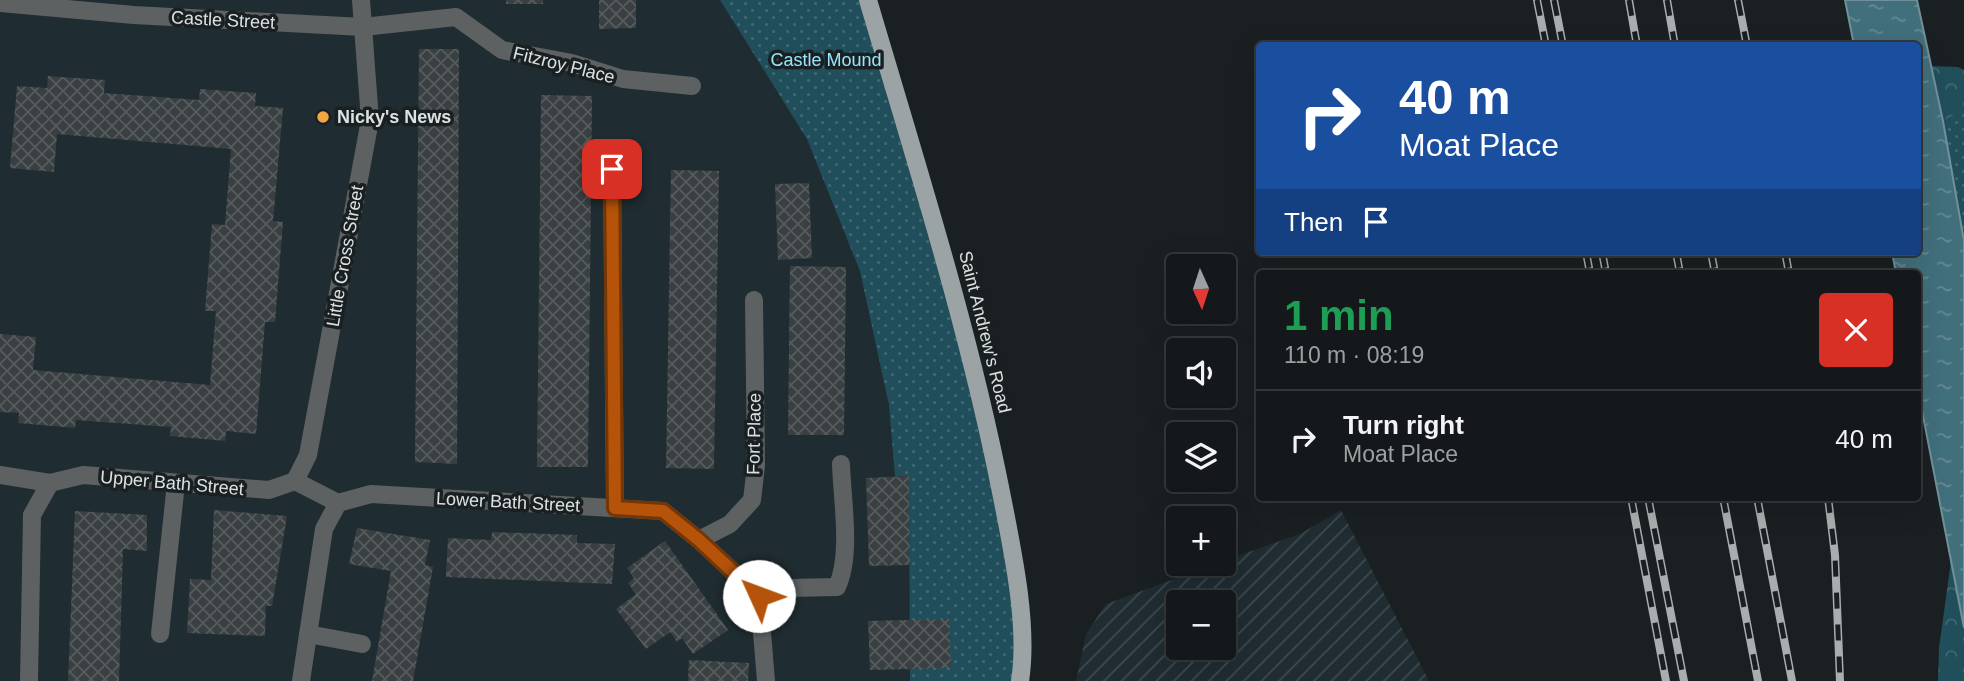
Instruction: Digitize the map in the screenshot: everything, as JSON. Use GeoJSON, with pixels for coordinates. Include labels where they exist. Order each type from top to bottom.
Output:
{"type":"FeatureCollection","features":[{"type":"Feature","properties":{"kind":"main road","name":"Saint Andrew's Road"},"geometry":{"type":"LineString","coordinates":[[868,0],[957,300],[993,452],[1012,545],[1024,652],[1020,681]]}},
{"type":"Feature","properties":{"kind":"street","name":"Little Cross Street"},"geometry":{"type":"LineString","coordinates":[[295,481],[308,455],[370,120],[361,0]]}},
{"type":"Feature","properties":{"kind":"street","name":"Castle Street"},"geometry":{"type":"LineString","coordinates":[[0,3],[25,3],[134,15],[363,27]]}},
{"type":"Feature","properties":{"kind":"street","name":"Fitzroy Place"},"geometry":{"type":"LineString","coordinates":[[363,27],[456,17],[502,50],[572,63],[623,79],[692,86]]}},
{"type":"Feature","properties":{"kind":"street"},"geometry":{"type":"LineString","coordinates":[[612,169],[615,508]]}},
{"type":"Feature","properties":{"kind":"street","name":"Fort Place"},"geometry":{"type":"LineString","coordinates":[[699,540],[730,524],[752,500],[756,466],[754,300]]}},
{"type":"Feature","properties":{"kind":"street"},"geometry":{"type":"LineString","coordinates":[[766,681],[759,596],[788,588],[837,587],[842,576],[845,555],[841,464]]}},
{"type":"Feature","properties":{"kind":"street","name":"Upper Bath Street"},"geometry":{"type":"LineString","coordinates":[[0,475],[50,483],[83,475],[269,491],[295,481]]}},
{"type":"Feature","properties":{"kind":"street"},"geometry":{"type":"LineString","coordinates":[[295,481],[338,503],[324,529],[301,681]]}},
{"type":"Feature","properties":{"kind":"street"},"geometry":{"type":"LineString","coordinates":[[29,681],[32,515],[50,483]]}},
{"type":"Feature","properties":{"kind":"street"},"geometry":{"type":"LineString","coordinates":[[160,634],[176,483]]}},
{"type":"Feature","properties":{"kind":"street","name":"Lower Bath Street"},"geometry":{"type":"LineString","coordinates":[[338,503],[371,495],[663,511],[699,540],[759,596]]}},
{"type":"Feature","properties":{"kind":"street"},"geometry":{"type":"LineString","coordinates":[[308,634],[362,644]]}},
{"type":"Feature","properties":{"kind":"shaded area"},"geometry":{"type":"Polygon","coordinates":[[[0,0],[863,0],[1019,681],[0,681],[0,0]]]}},
{"type":"Feature","properties":{"kind":"shaded area"},"geometry":{"type":"Polygon","coordinates":[[[1341,510],[1429,681],[1076,681],[1086,634],[1106,604],[1182,576],[1236,576],[1236,556],[1300,534],[1341,510]]]}},
{"type":"Feature","properties":{"kind":"green space","name":"Castle Mound"},"geometry":{"type":"Polygon","coordinates":[[[720,0],[868,0],[1012,545],[1020,681],[910,681],[909,476],[895,476],[889,405],[860,271],[807,139],[720,0]]]}},
{"type":"Feature","properties":{"kind":"green space"},"geometry":{"type":"Polygon","coordinates":[[[1931,66],[1958,67],[1964,70],[1964,241],[1931,66]]]}},
{"type":"Feature","properties":{"kind":"green space"},"geometry":{"type":"Polygon","coordinates":[[[1964,109],[1964,241],[1943,121],[1964,109]]]}},
{"type":"Feature","properties":{"kind":"green space"},"geometry":{"type":"Polygon","coordinates":[[[1951,561],[1964,628],[1964,681],[1938,681],[1939,648],[1951,561]]]}},
{"type":"Feature","properties":{"kind":"water"},"geometry":{"type":"Polygon","coordinates":[[[1845,0],[1917,0],[1943,121],[1964,241],[1964,628],[1921,406],[1921,270],[1895,270],[1893,256],[1921,256],[1921,42],[1853,42],[1845,0]]]}},
{"type":"Feature","properties":{"kind":"building"},"geometry":{"type":"Polygon","coordinates":[[[506,0],[543,0],[543,4],[506,4],[506,0]]]}},
{"type":"Feature","properties":{"kind":"building"},"geometry":{"type":"Polygon","coordinates":[[[599,0],[636,0],[636,28],[599,29],[599,0]]]}},
{"type":"Feature","properties":{"kind":"building"},"geometry":{"type":"Polygon","coordinates":[[[419,49],[459,49],[457,464],[415,462],[419,49]]]}},
{"type":"Feature","properties":{"kind":"building"},"geometry":{"type":"Polygon","coordinates":[[[48,76],[105,80],[104,93],[199,100],[200,89],[256,93],[255,106],[283,108],[273,221],[283,222],[275,322],[265,322],[256,434],[226,431],[225,441],[170,436],[171,427],[76,420],[75,428],[18,423],[19,413],[0,412],[0,334],[36,337],[33,370],[210,385],[216,311],[205,311],[212,224],[225,225],[231,149],[57,134],[54,172],[10,168],[17,86],[47,88],[48,76]]]}},
{"type":"Feature","properties":{"kind":"building"},"geometry":{"type":"Polygon","coordinates":[[[541,95],[592,96],[588,467],[537,467],[541,95]]]}},
{"type":"Feature","properties":{"kind":"building"},"geometry":{"type":"Polygon","coordinates":[[[671,170],[719,171],[714,469],[666,468],[671,170]]]}},
{"type":"Feature","properties":{"kind":"building"},"geometry":{"type":"Polygon","coordinates":[[[809,183],[812,258],[778,260],[775,184],[809,183]]]}},
{"type":"Feature","properties":{"kind":"building"},"geometry":{"type":"Polygon","coordinates":[[[790,266],[846,267],[844,435],[788,435],[790,266]]]}},
{"type":"Feature","properties":{"kind":"building"},"geometry":{"type":"Polygon","coordinates":[[[909,476],[910,565],[869,566],[866,478],[909,476]]]}},
{"type":"Feature","properties":{"kind":"building"},"geometry":{"type":"Polygon","coordinates":[[[214,510],[287,516],[272,606],[266,606],[265,636],[187,633],[190,579],[211,580],[214,510]]]}},
{"type":"Feature","properties":{"kind":"building"},"geometry":{"type":"Polygon","coordinates":[[[75,511],[147,515],[147,551],[123,549],[119,681],[68,681],[75,511]]]}},
{"type":"Feature","properties":{"kind":"building"},"geometry":{"type":"Polygon","coordinates":[[[357,528],[430,540],[425,565],[433,567],[413,681],[372,681],[391,571],[349,564],[357,528]]]}},
{"type":"Feature","properties":{"kind":"building"},"geometry":{"type":"Polygon","coordinates":[[[492,532],[577,535],[577,543],[615,544],[612,584],[446,577],[448,538],[491,540],[492,532]]]}},
{"type":"Feature","properties":{"kind":"building"},"geometry":{"type":"Polygon","coordinates":[[[665,541],[728,630],[693,654],[682,638],[677,642],[670,632],[646,649],[616,609],[636,594],[628,583],[634,578],[627,568],[665,541]]]}},
{"type":"Feature","properties":{"kind":"building"},"geometry":{"type":"Polygon","coordinates":[[[949,619],[951,668],[870,670],[868,621],[949,619]]]}},
{"type":"Feature","properties":{"kind":"building"},"geometry":{"type":"Polygon","coordinates":[[[689,660],[749,663],[748,681],[688,681],[689,660]]]}},
{"type":"Feature","properties":{"kind":"railway"},"geometry":{"type":"LineString","coordinates":[[1537,0],[1545,42]]}},
{"type":"Feature","properties":{"kind":"railway"},"geometry":{"type":"LineString","coordinates":[[1554,0],[1562,42]]}},
{"type":"Feature","properties":{"kind":"railway"},"geometry":{"type":"LineString","coordinates":[[1629,0],[1636,42]]}},
{"type":"Feature","properties":{"kind":"railway"},"geometry":{"type":"LineString","coordinates":[[1667,0],[1674,42]]}},
{"type":"Feature","properties":{"kind":"railway"},"geometry":{"type":"LineString","coordinates":[[1738,0],[1746,42]]}},
{"type":"Feature","properties":{"kind":"railway"},"geometry":{"type":"LineString","coordinates":[[1587,256],[1589,270]]}},
{"type":"Feature","properties":{"kind":"railway"},"geometry":{"type":"LineString","coordinates":[[1603,256],[1605,270]]}},
{"type":"Feature","properties":{"kind":"railway"},"geometry":{"type":"LineString","coordinates":[[1677,256],[1679,270]]}},
{"type":"Feature","properties":{"kind":"railway"},"geometry":{"type":"LineString","coordinates":[[1712,256],[1714,270]]}},
{"type":"Feature","properties":{"kind":"railway"},"geometry":{"type":"LineString","coordinates":[[1786,256],[1788,270]]}},
{"type":"Feature","properties":{"kind":"railway"},"geometry":{"type":"LineString","coordinates":[[1632,501],[1666,681]]}},
{"type":"Feature","properties":{"kind":"railway"},"geometry":{"type":"LineString","coordinates":[[1649,501],[1684,681]]}},
{"type":"Feature","properties":{"kind":"railway"},"geometry":{"type":"LineString","coordinates":[[1724,501],[1758,681]]}},
{"type":"Feature","properties":{"kind":"railway"},"geometry":{"type":"LineString","coordinates":[[1758,501],[1792,681]]}},
{"type":"Feature","properties":{"kind":"railway"},"geometry":{"type":"LineString","coordinates":[[1828,501],[1835,555],[1840,681]]}},
{"type":"Feature","properties":{"kind":"place","name":"Nicky's News"},"geometry":{"type":"Point","coordinates":[323,117]}},
{"type":"Feature","properties":{"kind":"route"},"geometry":{"type":"LineString","coordinates":[[612,169],[615,508],[663,511],[699,540],[759,596]]}}]}
